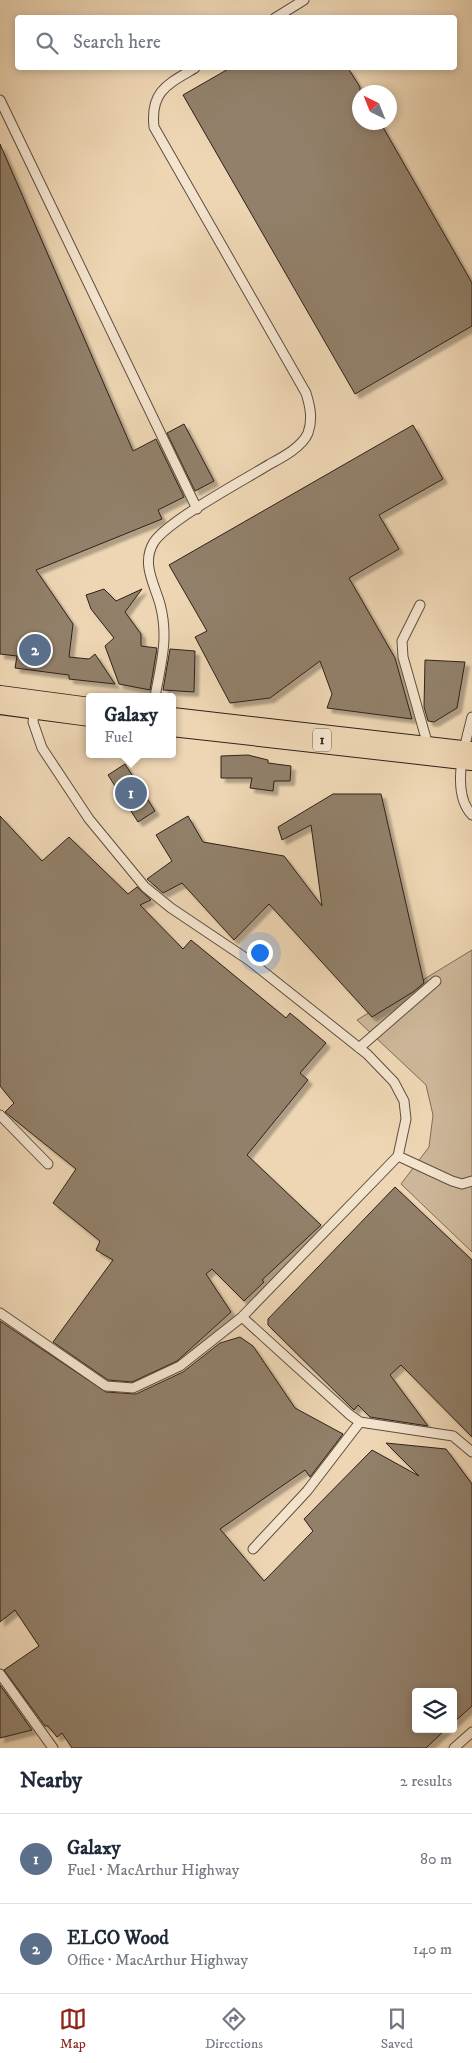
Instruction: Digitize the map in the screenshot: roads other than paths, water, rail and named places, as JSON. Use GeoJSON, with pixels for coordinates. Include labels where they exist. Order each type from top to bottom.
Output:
{"type":"FeatureCollection","features":[{"type":"Feature","properties":{"kind":"highway"},"geometry":{"type":"LineString","coordinates":[[0,700],[86,711]]}},
{"type":"Feature","properties":{"kind":"highway","name":"1"},"geometry":{"type":"LineString","coordinates":[[176,722],[467,756]]}},
{"type":"Feature","properties":{"kind":"lane"},"geometry":{"type":"LineString","coordinates":[[280,15],[304,0]]}},
{"type":"Feature","properties":{"kind":"lane"},"geometry":{"type":"LineString","coordinates":[[156,693],[166,634],[160,602],[150,576],[148,561],[154,542],[171,525],[290,452],[307,434],[312,413],[306,392],[154,126],[152,110],[158,95],[169,84],[192,70]]}},
{"type":"Feature","properties":{"kind":"lane"},"geometry":{"type":"LineString","coordinates":[[0,100],[198,509]]}},
{"type":"Feature","properties":{"kind":"lane"},"geometry":{"type":"LineString","coordinates":[[420,605],[402,641],[403,657],[430,752]]}},
{"type":"Feature","properties":{"kind":"lane"},"geometry":{"type":"LineString","coordinates":[[0,1313],[92,1379],[106,1386],[133,1388],[180,1366],[242,1317],[398,1156],[406,1120],[404,1101],[394,1082],[359,1048],[250,961],[171,908],[145,887],[89,819],[42,748],[33,722],[35,705]]}},
{"type":"Feature","properties":{"kind":"lane"},"geometry":{"type":"LineString","coordinates":[[472,717],[462,794],[464,807],[472,815]]}},
{"type":"Feature","properties":{"kind":"lane"},"geometry":{"type":"LineString","coordinates":[[359,1048],[436,981]]}},
{"type":"Feature","properties":{"kind":"lane"},"geometry":{"type":"LineString","coordinates":[[0,1115],[48,1164]]}},
{"type":"Feature","properties":{"kind":"lane"},"geometry":{"type":"LineString","coordinates":[[398,1156],[452,1181],[462,1184],[472,1181]]}},
{"type":"Feature","properties":{"kind":"lane"},"geometry":{"type":"LineString","coordinates":[[242,1317],[360,1422],[453,1436],[472,1452]]}},
{"type":"Feature","properties":{"kind":"lane"},"geometry":{"type":"LineString","coordinates":[[253,1549],[307,1491],[360,1422]]}},
{"type":"Feature","properties":{"kind":"lane"},"geometry":{"type":"LineString","coordinates":[[0,1674],[53,1748]]}},
{"type":"Feature","properties":{"kind":"lane"},"geometry":{"type":"LineString","coordinates":[[454,1748],[472,1732]]}},
{"type":"Feature","properties":{"kind":"place","name":"ELCO Wood"},"geometry":{"type":"Point","coordinates":[35,650]}},
{"type":"Feature","properties":{"kind":"place","name":"Galaxy"},"geometry":{"type":"Point","coordinates":[131,793]}}]}
